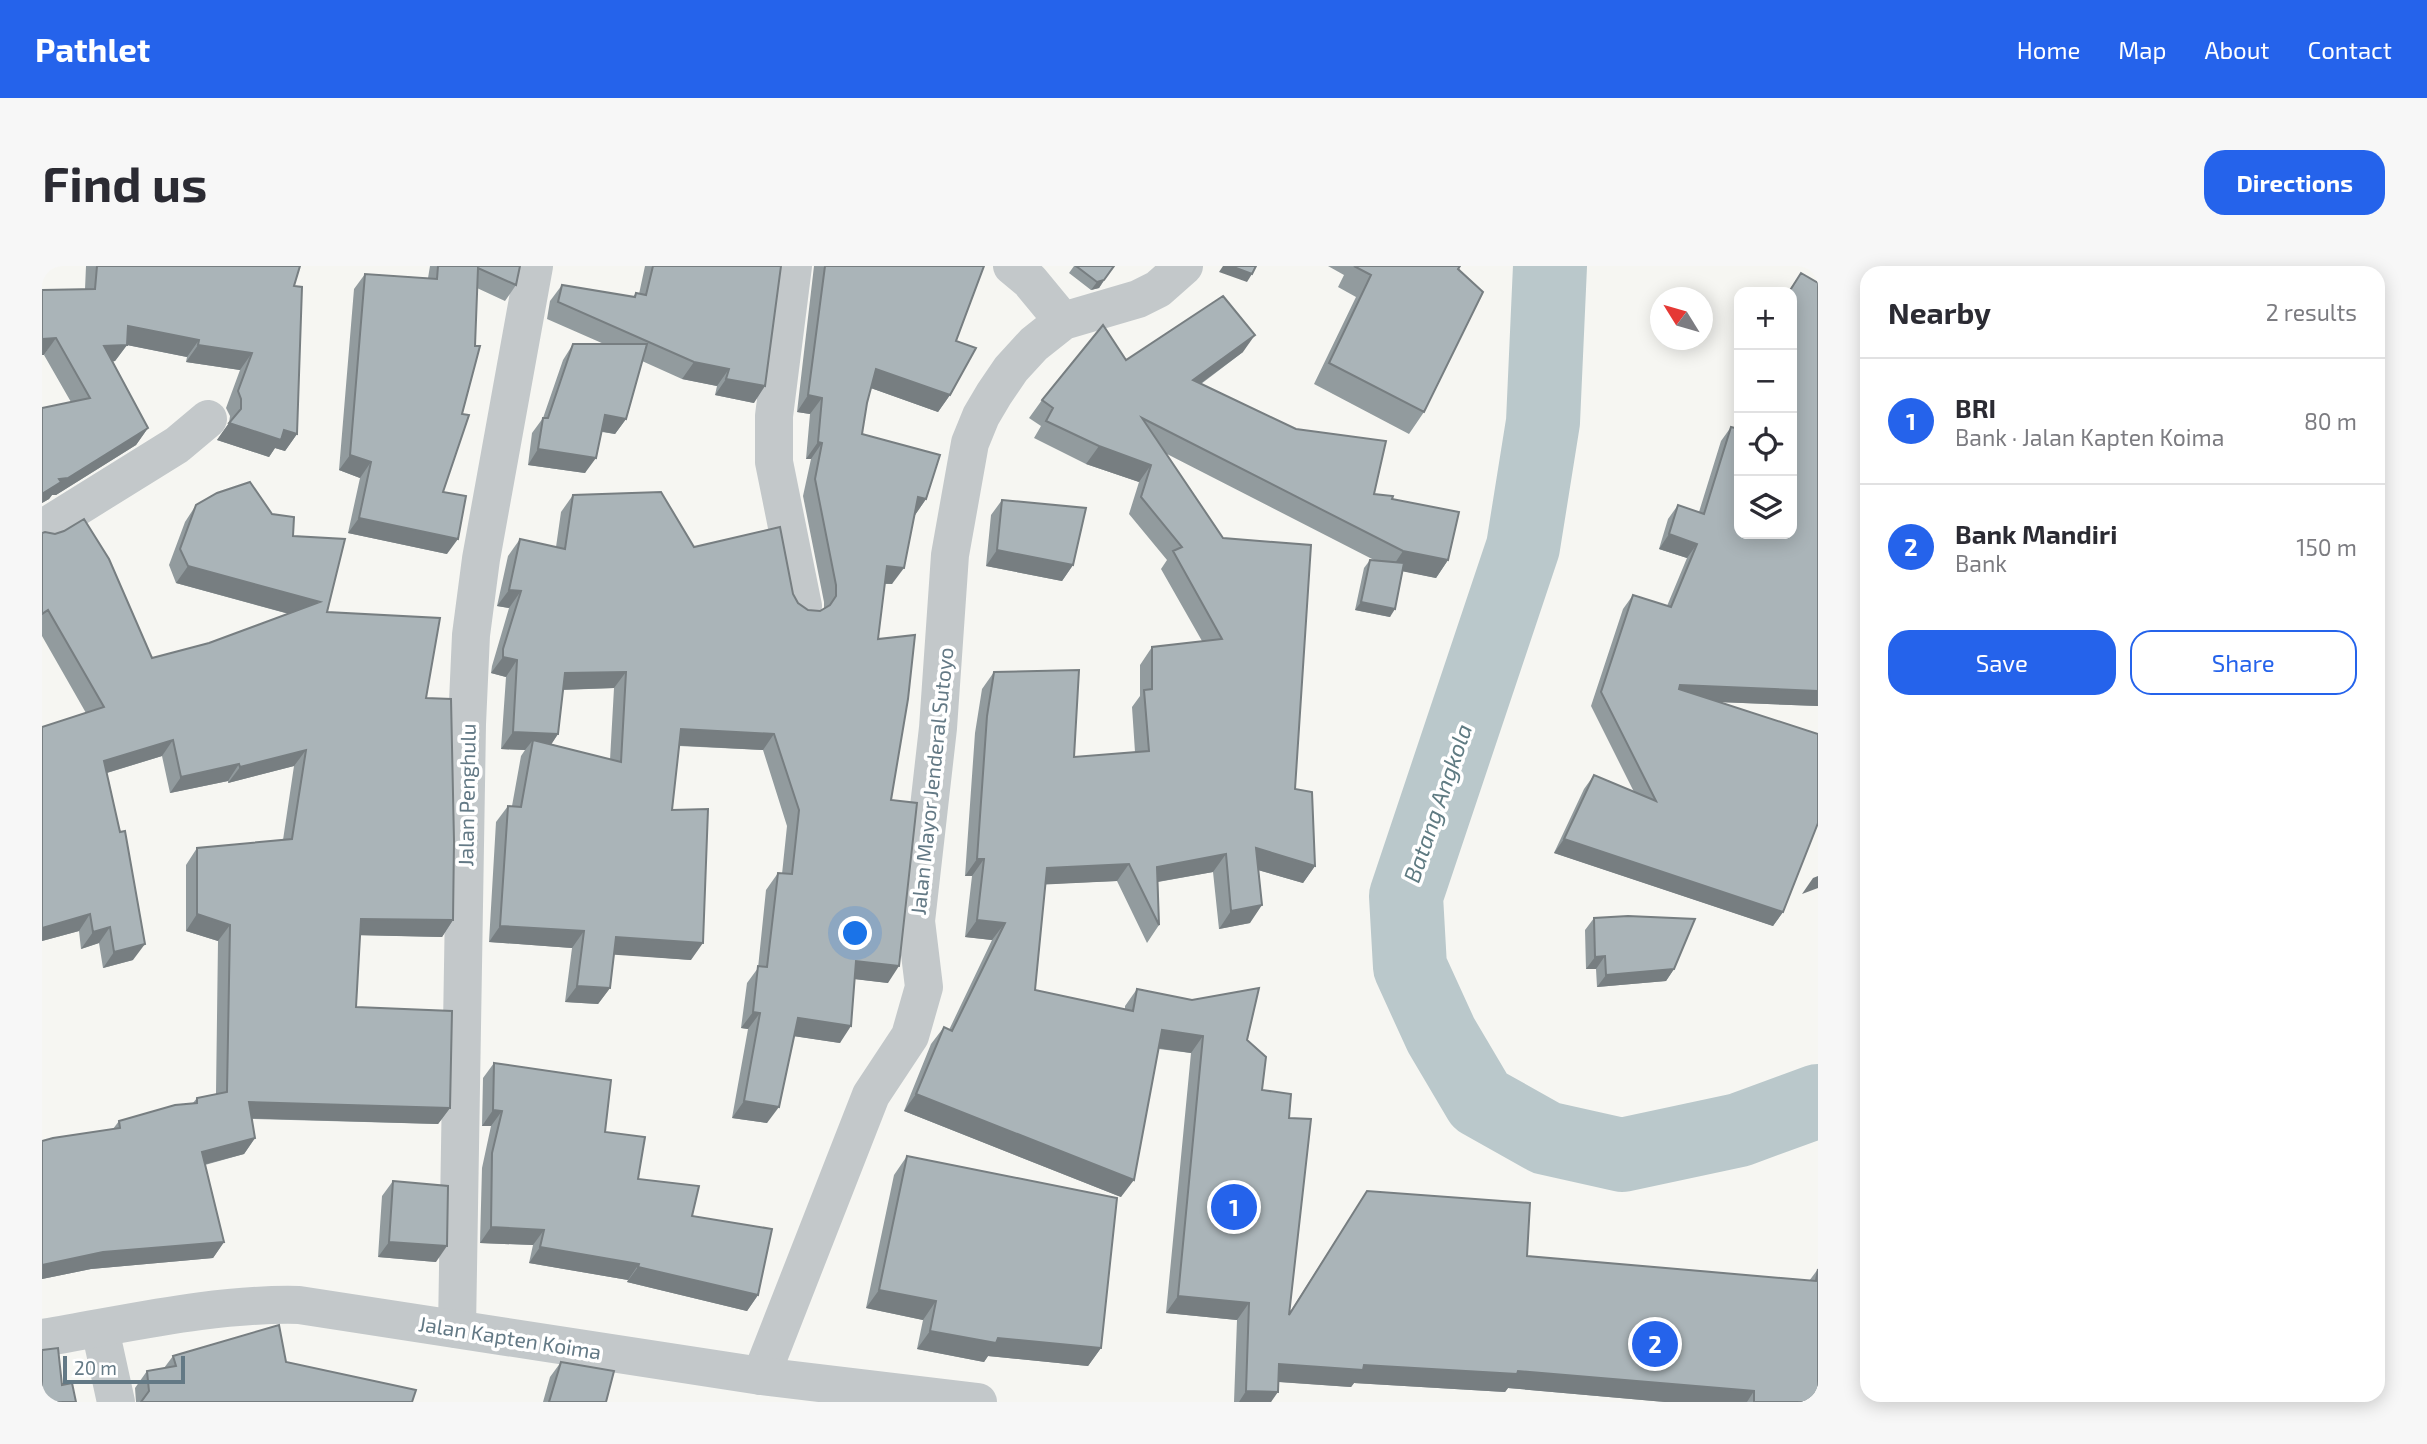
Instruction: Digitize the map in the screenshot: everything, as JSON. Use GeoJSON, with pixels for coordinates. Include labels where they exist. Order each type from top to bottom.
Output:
{"type":"FeatureCollection","features":[{"type":"Feature","properties":{"kind":"street","name":"Jalan Penghulu"},"geometry":{"type":"LineString","coordinates":[[457,1329],[471,635],[481,559],[534,266]]}},
{"type":"Feature","properties":{"kind":"street"},"geometry":{"type":"LineString","coordinates":[[793,266],[774,416],[774,462],[803,606]]}},
{"type":"Feature","properties":{"kind":"street"},"geometry":{"type":"LineString","coordinates":[[1012,266],[1030,281],[1063,321]]}},
{"type":"Feature","properties":{"kind":"street","name":"Jalan Mayor Jenderal Sutoyo"},"geometry":{"type":"LineString","coordinates":[[761,1376],[871,1094],[910,1036],[924,987],[916,921],[938,728],[950,555],[970,443],[981,416],[1011,369],[1034,344],[1063,321],[1138,299],[1158,289],[1184,266]]}},
{"type":"Feature","properties":{"kind":"street"},"geometry":{"type":"LineString","coordinates":[[42,529],[177,444],[208,419]]}},
{"type":"Feature","properties":{"kind":"street","name":"Jalan Kapten Koima"},"geometry":{"type":"LineString","coordinates":[[42,1338],[223,1308],[299,1306],[761,1376],[978,1402]]}},
{"type":"Feature","properties":{"kind":"street"},"geometry":{"type":"LineString","coordinates":[[100,1329],[116,1402]]}},
{"type":"Feature","properties":{"kind":"building"},"geometry":{"type":"Polygon","coordinates":[[[97,266],[300,266],[294,286],[302,287],[297,434],[284,430],[281,440],[229,423],[241,409],[238,391],[252,353],[198,345],[199,340],[128,326],[127,345],[104,346],[148,428],[68,478],[59,479],[61,482],[42,494],[42,408],[90,398],[56,338],[42,339],[42,290],[95,289],[97,266]]]}},
{"type":"Feature","properties":{"kind":"building"},"geometry":{"type":"Polygon","coordinates":[[[438,266],[520,266],[516,285],[478,268],[475,346],[480,346],[462,414],[469,415],[443,492],[466,496],[458,539],[359,518],[371,462],[350,455],[365,274],[437,279],[438,266]]]}},
{"type":"Feature","properties":{"kind":"building"},"geometry":{"type":"Polygon","coordinates":[[[653,266],[781,266],[765,386],[726,379],[729,369],[694,362],[558,302],[562,285],[635,297],[636,293],[646,295],[653,266]]]}},
{"type":"Feature","properties":{"kind":"building"},"geometry":{"type":"Polygon","coordinates":[[[825,266],[984,266],[956,341],[976,348],[950,395],[876,369],[862,434],[940,455],[926,499],[918,497],[904,568],[887,566],[878,639],[915,635],[908,699],[891,800],[917,803],[899,966],[856,961],[851,1026],[798,1018],[779,1107],[744,1101],[760,1013],[753,1012],[758,966],[767,967],[778,873],[792,874],[799,810],[774,734],[681,729],[672,810],[708,809],[703,943],[616,937],[610,988],[577,986],[584,931],[500,926],[508,806],[521,807],[533,740],[621,762],[626,672],[565,673],[558,734],[513,732],[517,660],[503,657],[503,649],[521,591],[509,590],[520,539],[565,549],[573,495],[661,492],[694,547],[780,527],[793,594],[798,603],[808,610],[820,611],[830,605],[836,596],[836,585],[815,479],[822,443],[818,442],[822,398],[808,395],[825,266]]]}},
{"type":"Feature","properties":{"kind":"building"},"geometry":{"type":"Polygon","coordinates":[[[1076,266],[1114,266],[1104,280],[1097,282],[1076,266]]]}},
{"type":"Feature","properties":{"kind":"building"},"geometry":{"type":"Polygon","coordinates":[[[1231,266],[1256,266],[1252,274],[1231,266]]]}},
{"type":"Feature","properties":{"kind":"building"},"geometry":{"type":"Polygon","coordinates":[[[1354,266],[1460,266],[1458,269],[1483,292],[1424,412],[1329,363],[1371,275],[1354,266]]]}},
{"type":"Feature","properties":{"kind":"building"},"geometry":{"type":"Polygon","coordinates":[[[1801,273],[1818,283],[1818,691],[1680,685],[1679,689],[1818,734],[1818,823],[1783,912],[1564,839],[1594,775],[1656,801],[1601,692],[1633,595],[1671,607],[1697,544],[1669,534],[1678,505],[1704,514],[1731,427],[1734,428],[1734,539],[1797,539],[1797,287],[1792,287],[1801,273]]]}},
{"type":"Feature","properties":{"kind":"building"},"geometry":{"type":"Polygon","coordinates":[[[1223,296],[1255,335],[1193,380],[1296,429],[1386,441],[1374,494],[1459,512],[1448,560],[1403,551],[1142,418],[1223,538],[1311,545],[1295,789],[1312,792],[1315,866],[1256,848],[1262,905],[1231,911],[1226,854],[1157,867],[1159,925],[1129,864],[1047,868],[1035,990],[1133,1011],[1137,989],[1192,1000],[1259,988],[1247,1040],[1266,1057],[1262,1090],[1291,1094],[1289,1118],[1311,1119],[1289,1315],[1367,1191],[1530,1203],[1527,1256],[1816,1281],[1818,1269],[1818,1402],[1754,1402],[1754,1391],[1518,1371],[1517,1374],[1364,1365],[1363,1370],[1279,1364],[1278,1392],[1246,1391],[1249,1303],[1178,1296],[1203,1036],[1162,1030],[1134,1180],[916,1094],[944,1027],[952,1031],[1005,923],[977,920],[984,859],[977,859],[987,716],[994,672],[1079,670],[1074,757],[1149,751],[1144,690],[1152,689],[1152,647],[1222,639],[1173,551],[1182,547],[1141,497],[1151,465],[1099,446],[1046,421],[1053,408],[1042,400],[1103,325],[1126,360],[1223,296]]]}},
{"type":"Feature","properties":{"kind":"building"},"geometry":{"type":"Polygon","coordinates":[[[573,344],[647,344],[626,419],[605,415],[596,458],[538,449],[543,418],[548,418],[573,344]]]}},
{"type":"Feature","properties":{"kind":"building"},"geometry":{"type":"Polygon","coordinates":[[[250,482],[272,514],[294,517],[293,536],[345,539],[327,612],[440,618],[426,698],[451,699],[453,920],[361,919],[356,1007],[452,1011],[450,1108],[249,1102],[255,1138],[202,1152],[224,1242],[103,1252],[42,1265],[42,1141],[120,1128],[119,1121],[175,1105],[197,1103],[197,1098],[227,1092],[230,925],[197,914],[197,848],[292,839],[306,750],[240,767],[239,764],[181,777],[173,740],[104,761],[120,832],[125,831],[145,944],[114,952],[110,927],[93,932],[90,914],[42,928],[42,727],[104,707],[48,610],[42,614],[42,533],[55,534],[64,531],[84,519],[109,559],[152,658],[209,643],[320,602],[188,566],[180,549],[196,505],[217,493],[250,482]]]}},
{"type":"Feature","properties":{"kind":"building"},"geometry":{"type":"Polygon","coordinates":[[[1002,500],[1086,508],[1073,565],[997,550],[1002,500]]]}},
{"type":"Feature","properties":{"kind":"building"},"geometry":{"type":"Polygon","coordinates":[[[1370,560],[1404,563],[1395,609],[1361,602],[1370,560]]]}},
{"type":"Feature","properties":{"kind":"building"},"geometry":{"type":"Polygon","coordinates":[[[1628,916],[1695,919],[1674,969],[1606,975],[1605,956],[1595,957],[1594,918],[1628,916]]]}},
{"type":"Feature","properties":{"kind":"building"},"geometry":{"type":"Polygon","coordinates":[[[494,1063],[611,1080],[605,1132],[645,1137],[638,1179],[699,1186],[692,1216],[772,1229],[758,1295],[638,1267],[639,1264],[540,1247],[544,1230],[491,1227],[492,1153],[502,1111],[493,1110],[494,1063]]]}},
{"type":"Feature","properties":{"kind":"building"},"geometry":{"type":"Polygon","coordinates":[[[907,1156],[1117,1198],[1101,1348],[998,1338],[996,1343],[930,1331],[936,1301],[879,1290],[907,1156]]]}},
{"type":"Feature","properties":{"kind":"building"},"geometry":{"type":"Polygon","coordinates":[[[393,1181],[448,1186],[447,1246],[389,1242],[393,1181]]]}},
{"type":"Feature","properties":{"kind":"building"},"geometry":{"type":"Polygon","coordinates":[[[279,1325],[286,1362],[416,1390],[412,1402],[141,1402],[149,1391],[147,1371],[176,1366],[173,1356],[279,1325]]]}},
{"type":"Feature","properties":{"kind":"building"},"geometry":{"type":"Polygon","coordinates":[[[58,1348],[62,1385],[72,1383],[76,1402],[42,1402],[42,1350],[58,1348]]]}},
{"type":"Feature","properties":{"kind":"building"},"geometry":{"type":"Polygon","coordinates":[[[561,1362],[614,1371],[606,1402],[549,1402],[561,1362]]]}},
{"type":"Feature","properties":{"kind":"waterway","name":"Batang Angkola"},"geometry":{"type":"LineString","coordinates":[[1550,266],[1543,422],[1523,547],[1406,896],[1410,967],[1441,1035],[1480,1101],[1546,1138],[1622,1155],[1739,1130],[1818,1101]]}},
{"type":"Feature","properties":{"kind":"place","name":"BRI"},"geometry":{"type":"Point","coordinates":[1234,1207]}},
{"type":"Feature","properties":{"kind":"place","name":"Bank Mandiri"},"geometry":{"type":"Point","coordinates":[1655,1344]}}]}
